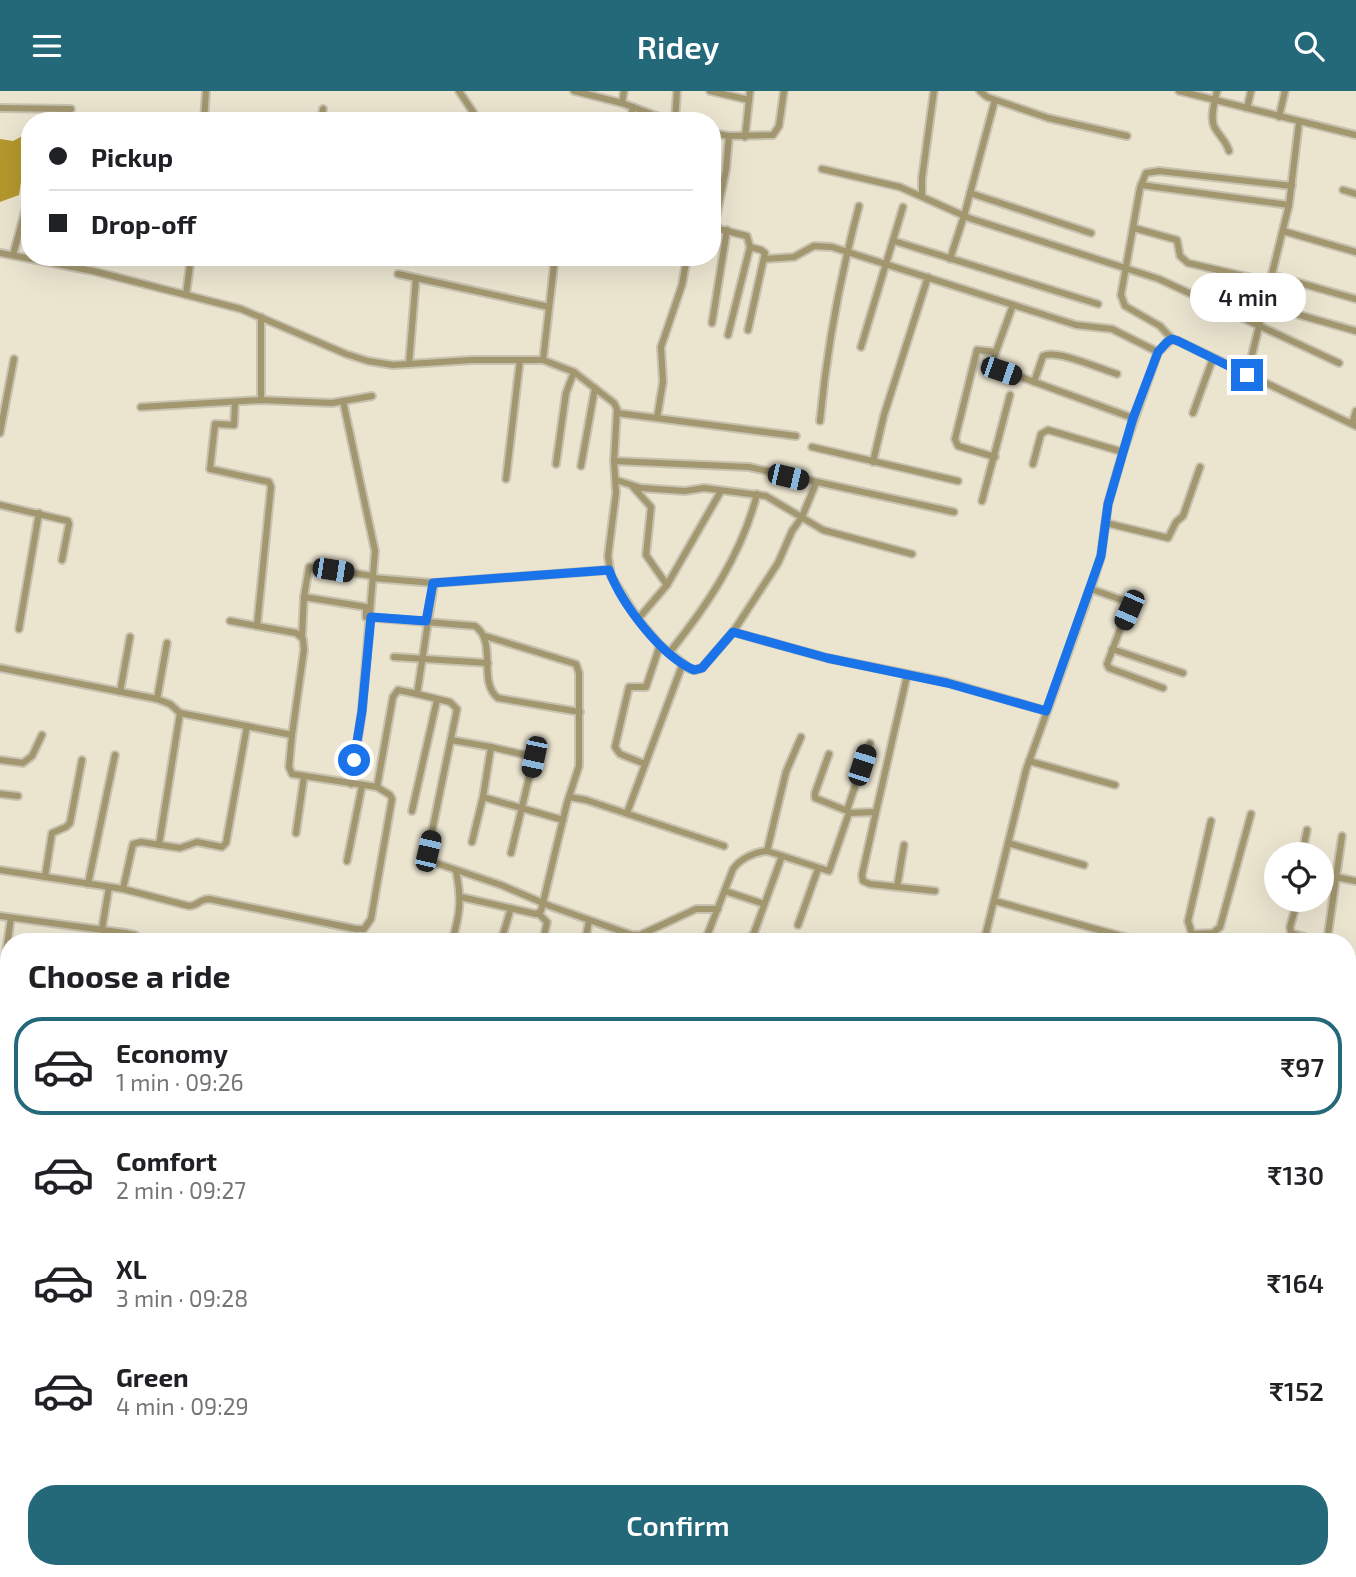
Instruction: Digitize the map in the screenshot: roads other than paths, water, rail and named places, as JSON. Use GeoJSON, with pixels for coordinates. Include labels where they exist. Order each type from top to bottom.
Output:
{"type":"FeatureCollection","features":[{"type":"Feature","properties":{"kind":"street"},"geometry":{"type":"LineString","coordinates":[[205,112],[206,91]]}},
{"type":"Feature","properties":{"kind":"street"},"geometry":{"type":"LineString","coordinates":[[458,91],[473,112]]}},
{"type":"Feature","properties":{"kind":"street"},"geometry":{"type":"LineString","coordinates":[[574,91],[648,112]]}},
{"type":"Feature","properties":{"kind":"street"},"geometry":{"type":"LineString","coordinates":[[622,103],[624,91]]}},
{"type":"Feature","properties":{"kind":"street"},"geometry":{"type":"LineString","coordinates":[[674,112],[677,91]]}},
{"type":"Feature","properties":{"kind":"street"},"geometry":{"type":"LineString","coordinates":[[710,91],[749,100]]}},
{"type":"Feature","properties":{"kind":"street"},"geometry":{"type":"LineString","coordinates":[[745,137],[750,91]]}},
{"type":"Feature","properties":{"kind":"street"},"geometry":{"type":"LineString","coordinates":[[721,134],[745,137],[773,135],[777,130],[784,91]]}},
{"type":"Feature","properties":{"kind":"street"},"geometry":{"type":"LineString","coordinates":[[922,195],[934,91]]}},
{"type":"Feature","properties":{"kind":"street"},"geometry":{"type":"LineString","coordinates":[[980,91],[987,97],[1048,118],[1127,136]]}},
{"type":"Feature","properties":{"kind":"street"},"geometry":{"type":"LineString","coordinates":[[1179,91],[1356,135]]}},
{"type":"Feature","properties":{"kind":"street"},"geometry":{"type":"LineString","coordinates":[[1217,91],[1213,125],[1224,138],[1229,151]]}},
{"type":"Feature","properties":{"kind":"street"},"geometry":{"type":"LineString","coordinates":[[1247,108],[1251,91]]}},
{"type":"Feature","properties":{"kind":"street"},"geometry":{"type":"LineString","coordinates":[[1279,117],[1285,91]]}},
{"type":"Feature","properties":{"kind":"street"},"geometry":{"type":"LineString","coordinates":[[950,259],[995,100]]}},
{"type":"Feature","properties":{"kind":"street"},"geometry":{"type":"LineString","coordinates":[[633,112],[634,107]]}},
{"type":"Feature","properties":{"kind":"street"},"geometry":{"type":"LineString","coordinates":[[0,108],[71,109]]}},
{"type":"Feature","properties":{"kind":"street"},"geometry":{"type":"LineString","coordinates":[[1247,375],[1289,205],[1299,122]]}},
{"type":"Feature","properties":{"kind":"street"},"geometry":{"type":"LineString","coordinates":[[721,190],[729,136]]}},
{"type":"Feature","properties":{"kind":"street"},"geometry":{"type":"LineString","coordinates":[[822,169],[900,187],[964,216],[1189,292],[1339,363]]}},
{"type":"Feature","properties":{"kind":"street"},"geometry":{"type":"LineString","coordinates":[[1292,186],[1159,171],[1146,173],[1141,185],[1121,300],[1131,310],[1160,326],[1172,339],[1354,425],[1356,411]]}},
{"type":"Feature","properties":{"kind":"street"},"geometry":{"type":"LineString","coordinates":[[1141,185],[1289,205]]}},
{"type":"Feature","properties":{"kind":"street"},"geometry":{"type":"LineString","coordinates":[[1343,190],[1356,194]]}},
{"type":"Feature","properties":{"kind":"street"},"geometry":{"type":"LineString","coordinates":[[970,193],[1091,233]]}},
{"type":"Feature","properties":{"kind":"street"},"geometry":{"type":"LineString","coordinates":[[820,421],[828,347],[859,206]]}},
{"type":"Feature","properties":{"kind":"street"},"geometry":{"type":"LineString","coordinates":[[861,347],[903,207]]}},
{"type":"Feature","properties":{"kind":"street"},"geometry":{"type":"LineString","coordinates":[[13,255],[21,226]]}},
{"type":"Feature","properties":{"kind":"street"},"geometry":{"type":"LineString","coordinates":[[721,228],[747,236],[750,247],[728,335]]}},
{"type":"Feature","properties":{"kind":"street"},"geometry":{"type":"LineString","coordinates":[[1134,228],[1177,240],[1180,256],[1188,263],[1356,299]]}},
{"type":"Feature","properties":{"kind":"street"},"geometry":{"type":"LineString","coordinates":[[712,323],[727,230]]}},
{"type":"Feature","properties":{"kind":"street"},"geometry":{"type":"LineString","coordinates":[[1283,231],[1356,252]]}},
{"type":"Feature","properties":{"kind":"street"},"geometry":{"type":"LineString","coordinates":[[894,241],[1098,304]]}},
{"type":"Feature","properties":{"kind":"street"},"geometry":{"type":"LineString","coordinates":[[764,258],[794,257],[814,246],[825,245],[1076,325],[1112,329],[1158,352]]}},
{"type":"Feature","properties":{"kind":"street"},"geometry":{"type":"LineString","coordinates":[[748,330],[765,253],[750,247]]}},
{"type":"Feature","properties":{"kind":"street"},"geometry":{"type":"LineString","coordinates":[[0,253],[21,257]]}},
{"type":"Feature","properties":{"kind":"street"},"geometry":{"type":"LineString","coordinates":[[68,266],[240,309],[346,354],[393,365],[520,359],[543,360],[574,372],[614,403],[617,414],[614,461],[616,480],[609,570],[638,619],[660,645],[694,670],[702,668],[733,632],[770,577],[792,531],[802,517],[816,483]]}},
{"type":"Feature","properties":{"kind":"street"},"geometry":{"type":"LineString","coordinates":[[186,295],[190,266]]}},
{"type":"Feature","properties":{"kind":"street"},"geometry":{"type":"LineString","coordinates":[[543,360],[554,266]]}},
{"type":"Feature","properties":{"kind":"street"},"geometry":{"type":"LineString","coordinates":[[657,418],[663,382],[661,347],[682,285],[685,266]]}},
{"type":"Feature","properties":{"kind":"street"},"geometry":{"type":"LineString","coordinates":[[398,274],[549,307]]}},
{"type":"Feature","properties":{"kind":"street"},"geometry":{"type":"LineString","coordinates":[[873,462],[884,415],[928,277]]}},
{"type":"Feature","properties":{"kind":"street"},"geometry":{"type":"LineString","coordinates":[[409,364],[416,278]]}},
{"type":"Feature","properties":{"kind":"street"},"geometry":{"type":"LineString","coordinates":[[1013,305],[993,366],[1133,418]]}},
{"type":"Feature","properties":{"kind":"street"},"geometry":{"type":"LineString","coordinates":[[1296,314],[1356,331]]}},
{"type":"Feature","properties":{"kind":"street"},"geometry":{"type":"LineString","coordinates":[[261,317],[261,400]]}},
{"type":"Feature","properties":{"kind":"street"},"geometry":{"type":"LineString","coordinates":[[986,933],[1029,761],[1101,556],[1108,504],[1133,418],[1158,352],[1172,339]]}},
{"type":"Feature","properties":{"kind":"street"},"geometry":{"type":"LineString","coordinates":[[995,457],[958,446],[955,439],[977,351],[996,352]]}},
{"type":"Feature","properties":{"kind":"street"},"geometry":{"type":"LineString","coordinates":[[1034,382],[1042,356],[1046,353],[1117,374]]}},
{"type":"Feature","properties":{"kind":"street"},"geometry":{"type":"LineString","coordinates":[[1193,413],[1213,358]]}},
{"type":"Feature","properties":{"kind":"street"},"geometry":{"type":"LineString","coordinates":[[0,430],[14,359]]}},
{"type":"Feature","properties":{"kind":"street"},"geometry":{"type":"LineString","coordinates":[[506,479],[520,359]]}},
{"type":"Feature","properties":{"kind":"street"},"geometry":{"type":"LineString","coordinates":[[556,464],[566,393],[574,372]]}},
{"type":"Feature","properties":{"kind":"street"},"geometry":{"type":"LineString","coordinates":[[581,466],[595,388]]}},
{"type":"Feature","properties":{"kind":"street"},"geometry":{"type":"LineString","coordinates":[[982,501],[1010,395]]}},
{"type":"Feature","properties":{"kind":"street"},"geometry":{"type":"LineString","coordinates":[[141,407],[261,400],[304,403],[372,396]]}},
{"type":"Feature","properties":{"kind":"street"},"geometry":{"type":"LineString","coordinates":[[343,401],[375,551],[362,711],[351,784]]}},
{"type":"Feature","properties":{"kind":"street"},"geometry":{"type":"LineString","coordinates":[[235,403],[234,425],[215,424],[210,469],[269,482],[271,485],[257,626]]}},
{"type":"Feature","properties":{"kind":"street"},"geometry":{"type":"LineString","coordinates":[[617,414],[796,436]]}},
{"type":"Feature","properties":{"kind":"street"},"geometry":{"type":"LineString","coordinates":[[1033,464],[1041,434],[1051,429],[1123,452]]}},
{"type":"Feature","properties":{"kind":"street"},"geometry":{"type":"LineString","coordinates":[[812,447],[958,481]]}},
{"type":"Feature","properties":{"kind":"street"},"geometry":{"type":"LineString","coordinates":[[614,461],[736,465],[954,512]]}},
{"type":"Feature","properties":{"kind":"street"},"geometry":{"type":"LineString","coordinates":[[1106,523],[1168,538],[1176,522],[1183,516],[1200,467]]}},
{"type":"Feature","properties":{"kind":"street"},"geometry":{"type":"LineString","coordinates":[[616,480],[633,487],[685,491],[704,488],[757,494],[771,498],[822,530],[912,554]]}},
{"type":"Feature","properties":{"kind":"street"},"geometry":{"type":"LineString","coordinates":[[633,487],[651,507],[646,555],[667,585]]}},
{"type":"Feature","properties":{"kind":"street"},"geometry":{"type":"LineString","coordinates":[[638,619],[667,585],[721,491]]}},
{"type":"Feature","properties":{"kind":"street"},"geometry":{"type":"LineString","coordinates":[[669,653],[692,624],[723,575],[750,524],[757,494]]}},
{"type":"Feature","properties":{"kind":"street"},"geometry":{"type":"LineString","coordinates":[[0,505],[68,521],[62,560]]}},
{"type":"Feature","properties":{"kind":"street"},"geometry":{"type":"LineString","coordinates":[[19,629],[39,513]]}},
{"type":"Feature","properties":{"kind":"street"},"geometry":{"type":"LineString","coordinates":[[0,870],[123,889],[189,906],[202,899],[209,899],[364,929],[371,919],[392,799],[377,787],[304,777],[290,771],[292,735],[304,650],[304,597],[310,567],[433,583],[609,570]]}},
{"type":"Feature","properties":{"kind":"street"},"geometry":{"type":"LineString","coordinates":[[417,695],[433,583]]}},
{"type":"Feature","properties":{"kind":"street"},"geometry":{"type":"LineString","coordinates":[[1091,589],[1125,601],[1129,606],[1107,664],[1109,668],[1163,688]]}},
{"type":"Feature","properties":{"kind":"street"},"geometry":{"type":"LineString","coordinates":[[304,597],[366,607],[366,617],[475,626],[485,636],[576,664],[579,673],[580,758],[539,914]]}},
{"type":"Feature","properties":{"kind":"street"},"geometry":{"type":"LineString","coordinates":[[230,621],[302,636]]}},
{"type":"Feature","properties":{"kind":"street"},"geometry":{"type":"LineString","coordinates":[[733,632],[827,658],[947,683],[1046,711]]}},
{"type":"Feature","properties":{"kind":"street"},"geometry":{"type":"LineString","coordinates":[[485,636],[492,691],[498,698],[580,712]]}},
{"type":"Feature","properties":{"kind":"street"},"geometry":{"type":"LineString","coordinates":[[120,692],[130,637]]}},
{"type":"Feature","properties":{"kind":"street"},"geometry":{"type":"LineString","coordinates":[[157,699],[167,643]]}},
{"type":"Feature","properties":{"kind":"street"},"geometry":{"type":"LineString","coordinates":[[645,764],[620,754],[615,747],[629,687],[646,687],[660,645]]}},
{"type":"Feature","properties":{"kind":"street"},"geometry":{"type":"LineString","coordinates":[[1112,649],[1183,673]]}},
{"type":"Feature","properties":{"kind":"street"},"geometry":{"type":"LineString","coordinates":[[394,657],[488,663]]}},
{"type":"Feature","properties":{"kind":"street"},"geometry":{"type":"LineString","coordinates":[[627,813],[683,663]]}},
{"type":"Feature","properties":{"kind":"street"},"geometry":{"type":"LineString","coordinates":[[0,668],[157,699],[170,704],[180,713],[292,735]]}},
{"type":"Feature","properties":{"kind":"street"},"geometry":{"type":"LineString","coordinates":[[907,676],[862,875],[863,881],[870,884],[935,891]]}},
{"type":"Feature","properties":{"kind":"street"},"geometry":{"type":"LineString","coordinates":[[377,787],[393,697],[398,690],[450,702],[457,709],[428,854],[430,861],[502,885],[622,933]]}},
{"type":"Feature","properties":{"kind":"street"},"geometry":{"type":"LineString","coordinates":[[412,811],[437,700]]}},
{"type":"Feature","properties":{"kind":"street"},"geometry":{"type":"LineString","coordinates":[[159,845],[180,713]]}},
{"type":"Feature","properties":{"kind":"street"},"geometry":{"type":"LineString","coordinates":[[123,889],[133,844],[141,842],[180,848],[197,842],[220,848],[224,846],[247,726]]}},
{"type":"Feature","properties":{"kind":"street"},"geometry":{"type":"LineString","coordinates":[[0,760],[23,763],[32,756],[42,735]]}},
{"type":"Feature","properties":{"kind":"street"},"geometry":{"type":"LineString","coordinates":[[767,851],[786,772],[801,737]]}},
{"type":"Feature","properties":{"kind":"street"},"geometry":{"type":"LineString","coordinates":[[452,740],[533,755],[511,853]]}},
{"type":"Feature","properties":{"kind":"street"},"geometry":{"type":"LineString","coordinates":[[708,933],[735,865],[757,852],[767,851],[829,871],[870,743]]}},
{"type":"Feature","properties":{"kind":"street"},"geometry":{"type":"LineString","coordinates":[[472,842],[491,747]]}},
{"type":"Feature","properties":{"kind":"street"},"geometry":{"type":"LineString","coordinates":[[829,754],[815,797],[849,811],[876,812]]}},
{"type":"Feature","properties":{"kind":"street"},"geometry":{"type":"LineString","coordinates":[[88,884],[115,755]]}},
{"type":"Feature","properties":{"kind":"street"},"geometry":{"type":"LineString","coordinates":[[45,877],[52,833],[70,823],[82,760]]}},
{"type":"Feature","properties":{"kind":"street"},"geometry":{"type":"LineString","coordinates":[[1029,761],[1115,785]]}},
{"type":"Feature","properties":{"kind":"street"},"geometry":{"type":"LineString","coordinates":[[296,833],[304,777]]}},
{"type":"Feature","properties":{"kind":"street"},"geometry":{"type":"LineString","coordinates":[[347,862],[362,786]]}},
{"type":"Feature","properties":{"kind":"street"},"geometry":{"type":"LineString","coordinates":[[0,794],[18,796]]}},
{"type":"Feature","properties":{"kind":"street"},"geometry":{"type":"LineString","coordinates":[[483,797],[563,820]]}},
{"type":"Feature","properties":{"kind":"street"},"geometry":{"type":"LineString","coordinates":[[569,797],[586,800],[724,846]]}},
{"type":"Feature","properties":{"kind":"street"},"geometry":{"type":"LineString","coordinates":[[1213,933],[1220,927],[1251,814]]}},
{"type":"Feature","properties":{"kind":"street"},"geometry":{"type":"LineString","coordinates":[[1192,933],[1188,921],[1212,821]]}},
{"type":"Feature","properties":{"kind":"street"},"geometry":{"type":"LineString","coordinates":[[1304,842],[1307,830]]}},
{"type":"Feature","properties":{"kind":"street"},"geometry":{"type":"LineString","coordinates":[[1328,933],[1342,836]]}},
{"type":"Feature","properties":{"kind":"street"},"geometry":{"type":"LineString","coordinates":[[1008,843],[1084,865]]}},
{"type":"Feature","properties":{"kind":"street"},"geometry":{"type":"LineString","coordinates":[[897,887],[904,845]]}},
{"type":"Feature","properties":{"kind":"street"},"geometry":{"type":"LineString","coordinates":[[754,933],[782,856]]}},
{"type":"Feature","properties":{"kind":"street"},"geometry":{"type":"LineString","coordinates":[[798,925],[818,869]]}},
{"type":"Feature","properties":{"kind":"street"},"geometry":{"type":"LineString","coordinates":[[455,933],[461,897],[456,871]]}},
{"type":"Feature","properties":{"kind":"street"},"geometry":{"type":"LineString","coordinates":[[1336,877],[1356,881]]}},
{"type":"Feature","properties":{"kind":"street"},"geometry":{"type":"LineString","coordinates":[[102,929],[109,887]]}},
{"type":"Feature","properties":{"kind":"street"},"geometry":{"type":"LineString","coordinates":[[725,891],[764,905]]}},
{"type":"Feature","properties":{"kind":"street"},"geometry":{"type":"LineString","coordinates":[[461,897],[539,914],[547,922],[545,933]]}},
{"type":"Feature","properties":{"kind":"street"},"geometry":{"type":"LineString","coordinates":[[995,901],[1099,933]]}},
{"type":"Feature","properties":{"kind":"street"},"geometry":{"type":"LineString","coordinates":[[503,933],[511,908]]}},
{"type":"Feature","properties":{"kind":"street"},"geometry":{"type":"LineString","coordinates":[[641,933],[696,909],[718,909]]}},
{"type":"Feature","properties":{"kind":"street"},"geometry":{"type":"LineString","coordinates":[[1291,933],[1294,912]]}},
{"type":"Feature","properties":{"kind":"street"},"geometry":{"type":"LineString","coordinates":[[0,916],[124,933]]}},
{"type":"Feature","properties":{"kind":"street"},"geometry":{"type":"LineString","coordinates":[[10,933],[11,918]]}},
{"type":"Feature","properties":{"kind":"street"},"geometry":{"type":"LineString","coordinates":[[587,933],[589,921]]}}]}
